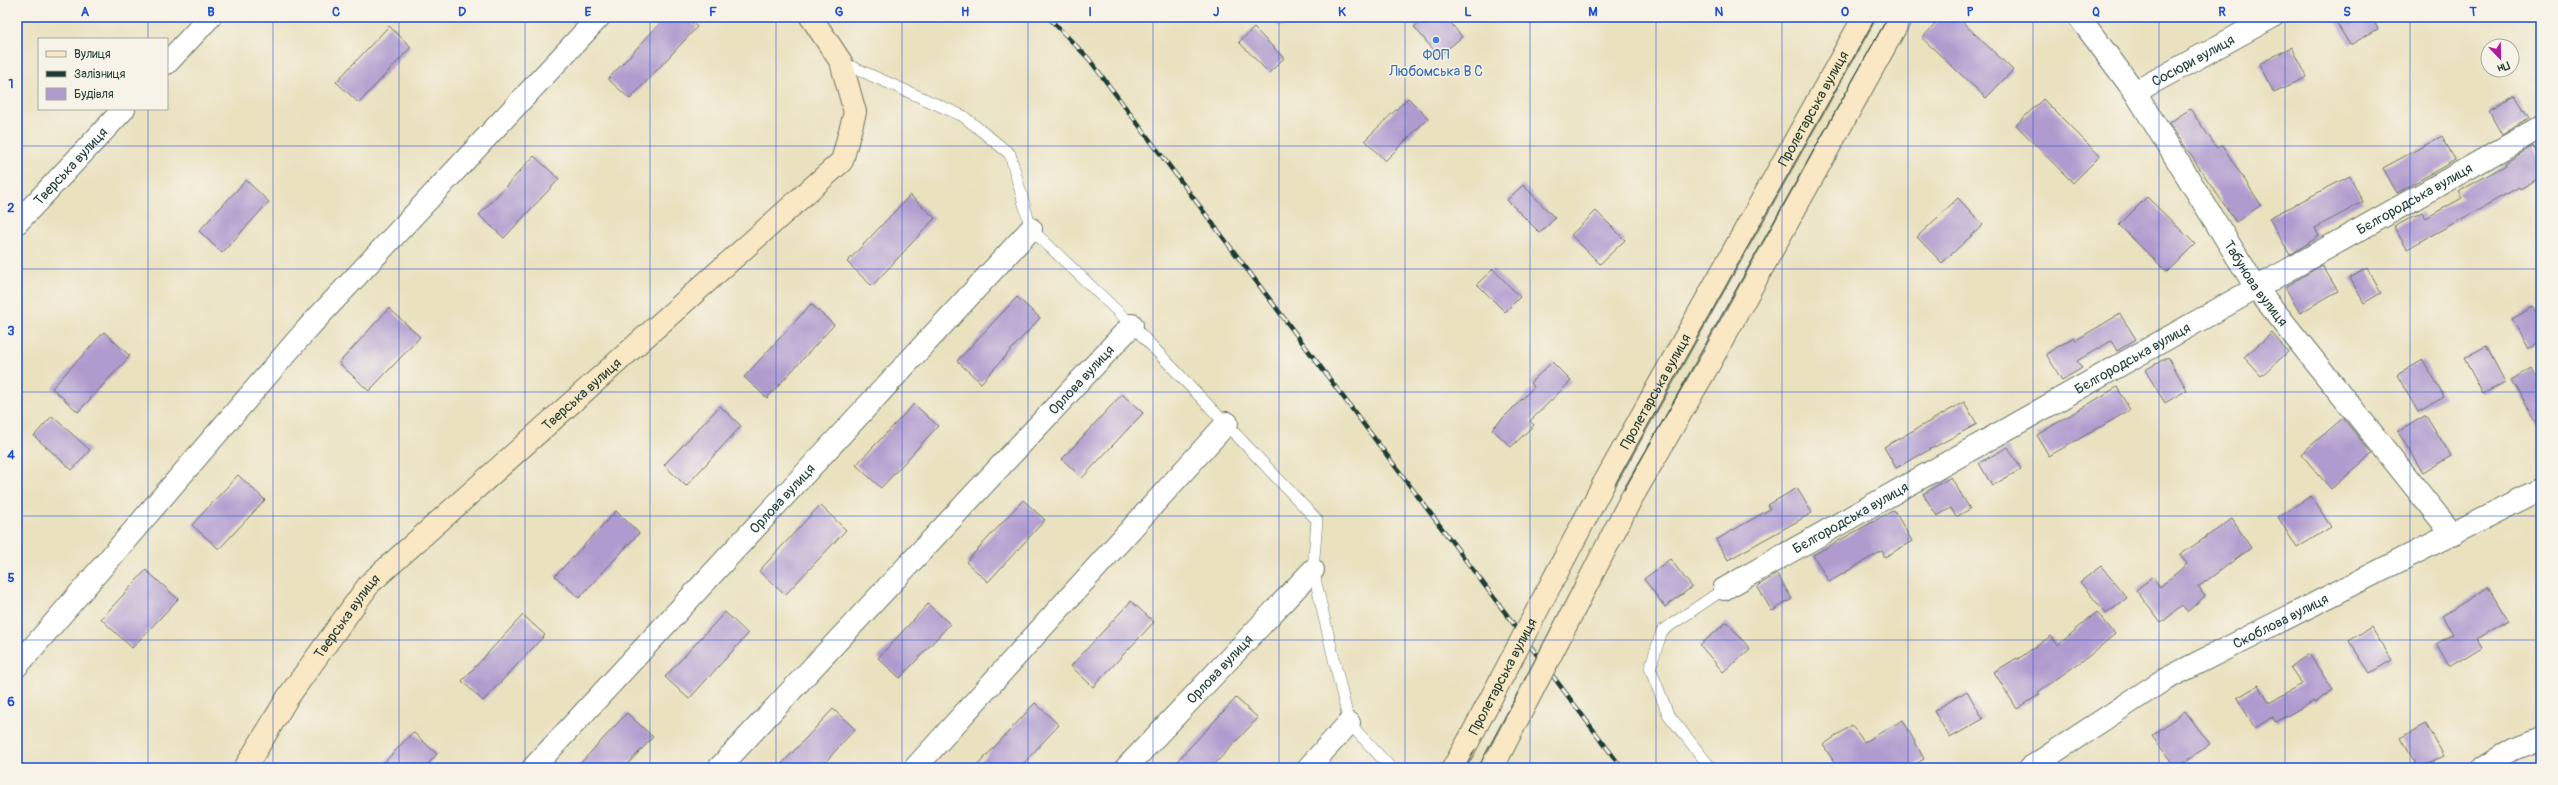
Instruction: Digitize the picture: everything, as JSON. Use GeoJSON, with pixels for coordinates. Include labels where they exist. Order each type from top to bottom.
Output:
{"type":"FeatureCollection","features":[{"type":"Feature","properties":{"kind":"main road","name":"Тверська вулиця"},"geometry":{"type":"LineString","coordinates":[[245,768],[288,697],[370,583],[842,161],[855,112],[842,62],[811,17]]}},
{"type":"Feature","properties":{"kind":"main road","name":"Пролетарська вулиця"},"geometry":{"type":"LineString","coordinates":[[1453,768],[1604,482],[1864,17]]}},
{"type":"Feature","properties":{"kind":"main road"},"geometry":{"type":"LineString","coordinates":[[1494,763],[1631,499],[1708,366],[1901,17]]}},
{"type":"Feature","properties":{"kind":"street"},"geometry":{"type":"LineString","coordinates":[[168,62],[210,17]]}},
{"type":"Feature","properties":{"kind":"street"},"geometry":{"type":"LineString","coordinates":[[17,666],[307,329],[599,17]]}},
{"type":"Feature","properties":{"kind":"street","name":"Табунова вулиця"},"geometry":{"type":"LineString","coordinates":[[2079,17],[2135,92],[2257,289],[2453,535]]}},
{"type":"Feature","properties":{"kind":"street","name":"Сосюри вулиця"},"geometry":{"type":"LineString","coordinates":[[2135,92],[2272,17]]}},
{"type":"Feature","properties":{"kind":"street","name":"Тверська вулиця"},"geometry":{"type":"LineString","coordinates":[[17,223],[123,110]]}},
{"type":"Feature","properties":{"kind":"street","name":"Бєлгородська вулиця"},"geometry":{"type":"LineString","coordinates":[[1724,589],[2257,289],[2541,127]]}},
{"type":"Feature","properties":{"kind":"street","name":"Орлова вулиця"},"geometry":{"type":"LineString","coordinates":[[533,768],[1031,229]]}},
{"type":"Feature","properties":{"kind":"street","name":"Орлова вулиця"},"geometry":{"type":"LineString","coordinates":[[719,768],[1132,325]]}},
{"type":"Feature","properties":{"kind":"street"},"geometry":{"type":"LineString","coordinates":[[915,768],[1227,423]]}},
{"type":"Feature","properties":{"kind":"street","name":"Скоблова вулиця"},"geometry":{"type":"LineString","coordinates":[[2030,768],[2162,681],[2453,535],[2541,489]]}},
{"type":"Feature","properties":{"kind":"street","name":"Орлова вулиця"},"geometry":{"type":"LineString","coordinates":[[1126,768],[1313,570]]}},
{"type":"Feature","properties":{"kind":"street"},"geometry":{"type":"LineString","coordinates":[[1308,768],[1349,724]]}},
{"type":"Feature","properties":{"kind":"street"},"geometry":{"type":"LineString","coordinates":[[2483,768],[2513,749],[2541,738]]}},
{"type":"Feature","properties":{"kind":"lane"},"geometry":{"type":"LineString","coordinates":[[842,62],[963,116],[1010,154],[1031,229],[1132,325],[1227,423],[1317,520],[1313,570],[1349,724],[1391,768]]}},
{"type":"Feature","properties":{"kind":"lane"},"geometry":{"type":"LineString","coordinates":[[1711,768],[1668,714],[1650,668],[1662,630],[1724,589]]}},
{"type":"Feature","properties":{"kind":"building"},"geometry":{"type":"Polygon","coordinates":[[[666,17],[686,17],[697,27],[630,99],[608,79],[666,17]]]}},
{"type":"Feature","properties":{"kind":"building"},"geometry":{"type":"Polygon","coordinates":[[[1426,17],[1446,17],[1462,37],[1439,56],[1414,27],[1426,17]]]}},
{"type":"Feature","properties":{"kind":"building"},"geometry":{"type":"Polygon","coordinates":[[[1942,17],[1957,17],[2013,70],[1986,98],[1922,38],[1942,17]]]}},
{"type":"Feature","properties":{"kind":"building"},"geometry":{"type":"Polygon","coordinates":[[[2333,17],[2371,17],[2378,29],[2350,45],[2333,17]]]}},
{"type":"Feature","properties":{"kind":"building"},"geometry":{"type":"Polygon","coordinates":[[[389,26],[411,47],[359,103],[336,82],[389,26]]]}},
{"type":"Feature","properties":{"kind":"building"},"geometry":{"type":"Polygon","coordinates":[[[1254,28],[1284,58],[1269,73],[1239,42],[1254,28]]]}},
{"type":"Feature","properties":{"kind":"building"},"geometry":{"type":"Polygon","coordinates":[[[2292,47],[2307,77],[2274,93],[2259,64],[2292,47]]]}},
{"type":"Feature","properties":{"kind":"building"},"geometry":{"type":"Polygon","coordinates":[[[2515,95],[2529,118],[2502,135],[2488,110],[2515,95]]]}},
{"type":"Feature","properties":{"kind":"building"},"geometry":{"type":"Polygon","coordinates":[[[1408,98],[1428,118],[1385,161],[1365,140],[1408,98]]]}},
{"type":"Feature","properties":{"kind":"building"},"geometry":{"type":"Polygon","coordinates":[[[2043,99],[2100,156],[2073,183],[2016,125],[2043,99]]]}},
{"type":"Feature","properties":{"kind":"building"},"geometry":{"type":"Polygon","coordinates":[[[2190,109],[2217,148],[2222,145],[2261,205],[2236,222],[2169,123],[2190,109]]]}},
{"type":"Feature","properties":{"kind":"building"},"geometry":{"type":"Polygon","coordinates":[[[2442,136],[2455,160],[2397,193],[2383,168],[2442,136]]]}},
{"type":"Feature","properties":{"kind":"building"},"geometry":{"type":"Polygon","coordinates":[[[2533,146],[2541,160],[2541,177],[2520,189],[2519,187],[2407,249],[2394,227],[2422,212],[2426,218],[2462,198],[2458,192],[2506,165],[2505,163],[2533,146]]]}},
{"type":"Feature","properties":{"kind":"building"},"geometry":{"type":"Polygon","coordinates":[[[534,156],[559,179],[504,238],[479,215],[534,156]]]}},
{"type":"Feature","properties":{"kind":"building"},"geometry":{"type":"Polygon","coordinates":[[[2350,176],[2363,202],[2315,228],[2319,236],[2290,255],[2269,218],[2350,176]]]}},
{"type":"Feature","properties":{"kind":"building"},"geometry":{"type":"Polygon","coordinates":[[[246,180],[269,202],[222,253],[199,231],[246,180]]]}},
{"type":"Feature","properties":{"kind":"building"},"geometry":{"type":"Polygon","coordinates":[[[1523,185],[1555,218],[1540,233],[1507,200],[1523,185]]]}},
{"type":"Feature","properties":{"kind":"building"},"geometry":{"type":"Polygon","coordinates":[[[910,195],[935,218],[872,286],[847,262],[910,195]]]}},
{"type":"Feature","properties":{"kind":"building"},"geometry":{"type":"Polygon","coordinates":[[[2147,197],[2195,244],[2167,272],[2119,225],[2147,197]]]}},
{"type":"Feature","properties":{"kind":"building"},"geometry":{"type":"Polygon","coordinates":[[[1958,198],[1983,225],[1942,263],[1917,237],[1958,198]]]}},
{"type":"Feature","properties":{"kind":"building"},"geometry":{"type":"Polygon","coordinates":[[[1596,211],[1625,240],[1600,264],[1571,235],[1596,211]]]}},
{"type":"Feature","properties":{"kind":"building"},"geometry":{"type":"Polygon","coordinates":[[[2322,265],[2338,291],[2300,313],[2285,287],[2322,265]]]}},
{"type":"Feature","properties":{"kind":"building"},"geometry":{"type":"Polygon","coordinates":[[[2367,268],[2381,293],[2364,303],[2350,278],[2367,268]]]}},
{"type":"Feature","properties":{"kind":"building"},"geometry":{"type":"Polygon","coordinates":[[[1493,269],[1520,297],[1505,312],[1477,284],[1493,269]]]}},
{"type":"Feature","properties":{"kind":"building"},"geometry":{"type":"Polygon","coordinates":[[[1017,297],[1040,318],[981,383],[957,361],[1017,297]]]}},
{"type":"Feature","properties":{"kind":"building"},"geometry":{"type":"Polygon","coordinates":[[[811,304],[834,325],[767,398],[744,377],[811,304]]]}},
{"type":"Feature","properties":{"kind":"building"},"geometry":{"type":"Polygon","coordinates":[[[2533,307],[2541,320],[2541,341],[2528,348],[2512,319],[2533,307]]]}},
{"type":"Feature","properties":{"kind":"building"},"geometry":{"type":"Polygon","coordinates":[[[389,308],[420,337],[369,391],[339,363],[389,308]]]}},
{"type":"Feature","properties":{"kind":"building"},"geometry":{"type":"Polygon","coordinates":[[[2120,314],[2136,339],[2117,351],[2111,341],[2077,361],[2082,368],[2062,380],[2046,354],[2074,337],[2076,340],[2120,314]]]}},
{"type":"Feature","properties":{"kind":"building"},"geometry":{"type":"Polygon","coordinates":[[[104,332],[130,356],[78,412],[52,388],[104,332]]]}},
{"type":"Feature","properties":{"kind":"building"},"geometry":{"type":"Polygon","coordinates":[[[2272,333],[2288,352],[2261,376],[2244,357],[2272,333]]]}},
{"type":"Feature","properties":{"kind":"building"},"geometry":{"type":"Polygon","coordinates":[[[2486,346],[2505,382],[2483,394],[2464,358],[2486,346]]]}},
{"type":"Feature","properties":{"kind":"building"},"geometry":{"type":"Polygon","coordinates":[[[2168,357],[2187,390],[2165,403],[2145,370],[2168,357]]]}},
{"type":"Feature","properties":{"kind":"building"},"geometry":{"type":"Polygon","coordinates":[[[2423,360],[2444,397],[2418,412],[2397,375],[2423,360]]]}},
{"type":"Feature","properties":{"kind":"building"},"geometry":{"type":"Polygon","coordinates":[[[1552,362],[1571,381],[1530,421],[1534,425],[1511,447],[1492,429],[1534,387],[1530,383],[1552,362]]]}},
{"type":"Feature","properties":{"kind":"building"},"geometry":{"type":"Polygon","coordinates":[[[2531,368],[2541,384],[2541,429],[2511,380],[2531,368]]]}},
{"type":"Feature","properties":{"kind":"building"},"geometry":{"type":"Polygon","coordinates":[[[2117,387],[2130,410],[2049,456],[2037,435],[2117,387]]]}},
{"type":"Feature","properties":{"kind":"building"},"geometry":{"type":"Polygon","coordinates":[[[1122,394],[1143,413],[1082,478],[1062,459],[1122,394]]]}},
{"type":"Feature","properties":{"kind":"building"},"geometry":{"type":"Polygon","coordinates":[[[1964,402],[1977,424],[1896,468],[1884,447],[1964,402]]]}},
{"type":"Feature","properties":{"kind":"building"},"geometry":{"type":"Polygon","coordinates":[[[914,404],[938,426],[881,488],[856,465],[914,404]]]}},
{"type":"Feature","properties":{"kind":"building"},"geometry":{"type":"Polygon","coordinates":[[[720,406],[741,426],[686,486],[664,465],[720,406]]]}},
{"type":"Feature","properties":{"kind":"building"},"geometry":{"type":"Polygon","coordinates":[[[2426,415],[2451,456],[2423,473],[2398,432],[2426,415]]]}},
{"type":"Feature","properties":{"kind":"building"},"geometry":{"type":"Polygon","coordinates":[[[52,416],[90,450],[72,470],[34,436],[52,416]]]}},
{"type":"Feature","properties":{"kind":"building"},"geometry":{"type":"Polygon","coordinates":[[[2343,418],[2372,454],[2331,489],[2301,454],[2343,418]]]}},
{"type":"Feature","properties":{"kind":"building"},"geometry":{"type":"Polygon","coordinates":[[[2008,447],[2021,469],[1992,486],[1979,463],[2008,447]]]}},
{"type":"Feature","properties":{"kind":"building"},"geometry":{"type":"Polygon","coordinates":[[[238,475],[265,500],[219,549],[192,525],[238,475]]]}},
{"type":"Feature","properties":{"kind":"building"},"geometry":{"type":"Polygon","coordinates":[[[1951,477],[1970,509],[1956,517],[1951,508],[1937,516],[1923,494],[1951,477]]]}},
{"type":"Feature","properties":{"kind":"building"},"geometry":{"type":"Polygon","coordinates":[[[1797,488],[1812,513],[1728,560],[1716,540],[1770,509],[1768,505],[1797,488]]]}},
{"type":"Feature","properties":{"kind":"building"},"geometry":{"type":"Polygon","coordinates":[[[2311,496],[2331,527],[2297,548],[2278,517],[2311,496]]]}},
{"type":"Feature","properties":{"kind":"building"},"geometry":{"type":"Polygon","coordinates":[[[1023,500],[1045,520],[988,582],[966,562],[1023,500]]]}},
{"type":"Feature","properties":{"kind":"building"},"geometry":{"type":"Polygon","coordinates":[[[820,505],[846,530],[785,595],[759,571],[820,505]]]}},
{"type":"Feature","properties":{"kind":"building"},"geometry":{"type":"Polygon","coordinates":[[[1894,510],[1912,541],[1885,557],[1882,551],[1829,582],[1813,555],[1894,510]]]}},
{"type":"Feature","properties":{"kind":"building"},"geometry":{"type":"Polygon","coordinates":[[[616,511],[639,533],[579,598],[555,576],[616,511]]]}},
{"type":"Feature","properties":{"kind":"building"},"geometry":{"type":"Polygon","coordinates":[[[2232,519],[2251,548],[2198,587],[2205,596],[2187,612],[2182,606],[2161,623],[2136,590],[2153,577],[2160,587],[2187,564],[2180,555],[2232,519]]]}},
{"type":"Feature","properties":{"kind":"building"},"geometry":{"type":"Polygon","coordinates":[[[1670,559],[1692,587],[1665,607],[1644,579],[1670,559]]]}},
{"type":"Feature","properties":{"kind":"building"},"geometry":{"type":"Polygon","coordinates":[[[2101,566],[2127,598],[2106,614],[2080,582],[2101,566]]]}},
{"type":"Feature","properties":{"kind":"building"},"geometry":{"type":"Polygon","coordinates":[[[146,570],[178,599],[132,648],[101,619],[146,570]]]}},
{"type":"Feature","properties":{"kind":"building"},"geometry":{"type":"Polygon","coordinates":[[[1777,574],[1792,599],[1772,611],[1757,586],[1777,574]]]}},
{"type":"Feature","properties":{"kind":"building"},"geometry":{"type":"Polygon","coordinates":[[[2488,587],[2508,621],[2477,639],[2482,647],[2449,667],[2436,644],[2453,634],[2442,616],[2488,587]]]}},
{"type":"Feature","properties":{"kind":"building"},"geometry":{"type":"Polygon","coordinates":[[[1131,601],[1154,622],[1093,687],[1071,666],[1131,601]]]}},
{"type":"Feature","properties":{"kind":"building"},"geometry":{"type":"Polygon","coordinates":[[[928,604],[950,624],[900,678],[878,658],[928,604]]]}},
{"type":"Feature","properties":{"kind":"building"},"geometry":{"type":"Polygon","coordinates":[[[725,612],[748,634],[689,699],[665,677],[725,612]]]}},
{"type":"Feature","properties":{"kind":"building"},"geometry":{"type":"Polygon","coordinates":[[[2097,612],[2115,634],[2089,656],[2038,692],[2040,694],[2017,709],[1994,672],[2017,658],[2018,659],[2051,636],[2058,645],[2097,612]]]}},
{"type":"Feature","properties":{"kind":"building"},"geometry":{"type":"Polygon","coordinates":[[[523,615],[545,635],[483,701],[462,681],[523,615]]]}},
{"type":"Feature","properties":{"kind":"building"},"geometry":{"type":"Polygon","coordinates":[[[1727,622],[1750,649],[1723,672],[1700,645],[1727,622]]]}},
{"type":"Feature","properties":{"kind":"building"},"geometry":{"type":"Polygon","coordinates":[[[2371,627],[2392,660],[2370,673],[2349,641],[2371,627]]]}},
{"type":"Feature","properties":{"kind":"building"},"geometry":{"type":"Polygon","coordinates":[[[2309,654],[2333,690],[2314,703],[2313,701],[2276,722],[2273,717],[2255,728],[2237,698],[2259,685],[2269,703],[2302,684],[2290,667],[2309,654]]]}},
{"type":"Feature","properties":{"kind":"building"},"geometry":{"type":"Polygon","coordinates":[[[1967,691],[1983,719],[1950,738],[1934,711],[1967,691]]]}},
{"type":"Feature","properties":{"kind":"building"},"geometry":{"type":"Polygon","coordinates":[[[1236,698],[1258,718],[1211,768],[1187,768],[1178,760],[1236,698]]]}},
{"type":"Feature","properties":{"kind":"building"},"geometry":{"type":"Polygon","coordinates":[[[1035,703],[1059,725],[1019,768],[975,768],[1035,703]]]}},
{"type":"Feature","properties":{"kind":"building"},"geometry":{"type":"Polygon","coordinates":[[[833,709],[855,729],[820,768],[778,768],[833,709]]]}},
{"type":"Feature","properties":{"kind":"building"},"geometry":{"type":"Polygon","coordinates":[[[2185,711],[2210,744],[2176,768],[2152,736],[2185,711]]]}},
{"type":"Feature","properties":{"kind":"building"},"geometry":{"type":"Polygon","coordinates":[[[627,713],[653,737],[624,768],[576,768],[627,713]]]}},
{"type":"Feature","properties":{"kind":"building"},"geometry":{"type":"Polygon","coordinates":[[[1903,720],[1924,759],[1909,768],[1838,768],[1823,745],[1852,725],[1864,742],[1903,720]]]}},
{"type":"Feature","properties":{"kind":"building"},"geometry":{"type":"Polygon","coordinates":[[[2426,724],[2444,756],[2418,768],[2401,738],[2426,724]]]}},
{"type":"Feature","properties":{"kind":"building"},"geometry":{"type":"Polygon","coordinates":[[[413,732],[437,754],[425,768],[379,768],[413,732]]]}},
{"type":"Feature","properties":{"kind":"tram line"},"geometry":{"type":"LineString","coordinates":[[1465,768],[1613,488],[1876,17]]}},
{"type":"Feature","properties":{"kind":"tram line"},"geometry":{"type":"LineString","coordinates":[[1478,768],[1622,494],[1888,17]]}},
{"type":"Feature","properties":{"kind":"railway"},"geometry":{"type":"LineString","coordinates":[[1048,17],[1089,59],[1622,768]]}},
{"type":"Feature","properties":{"kind":"place","name":"ФОП Любомська В С"},"geometry":{"type":"Point","coordinates":[1436,40]}}]}
